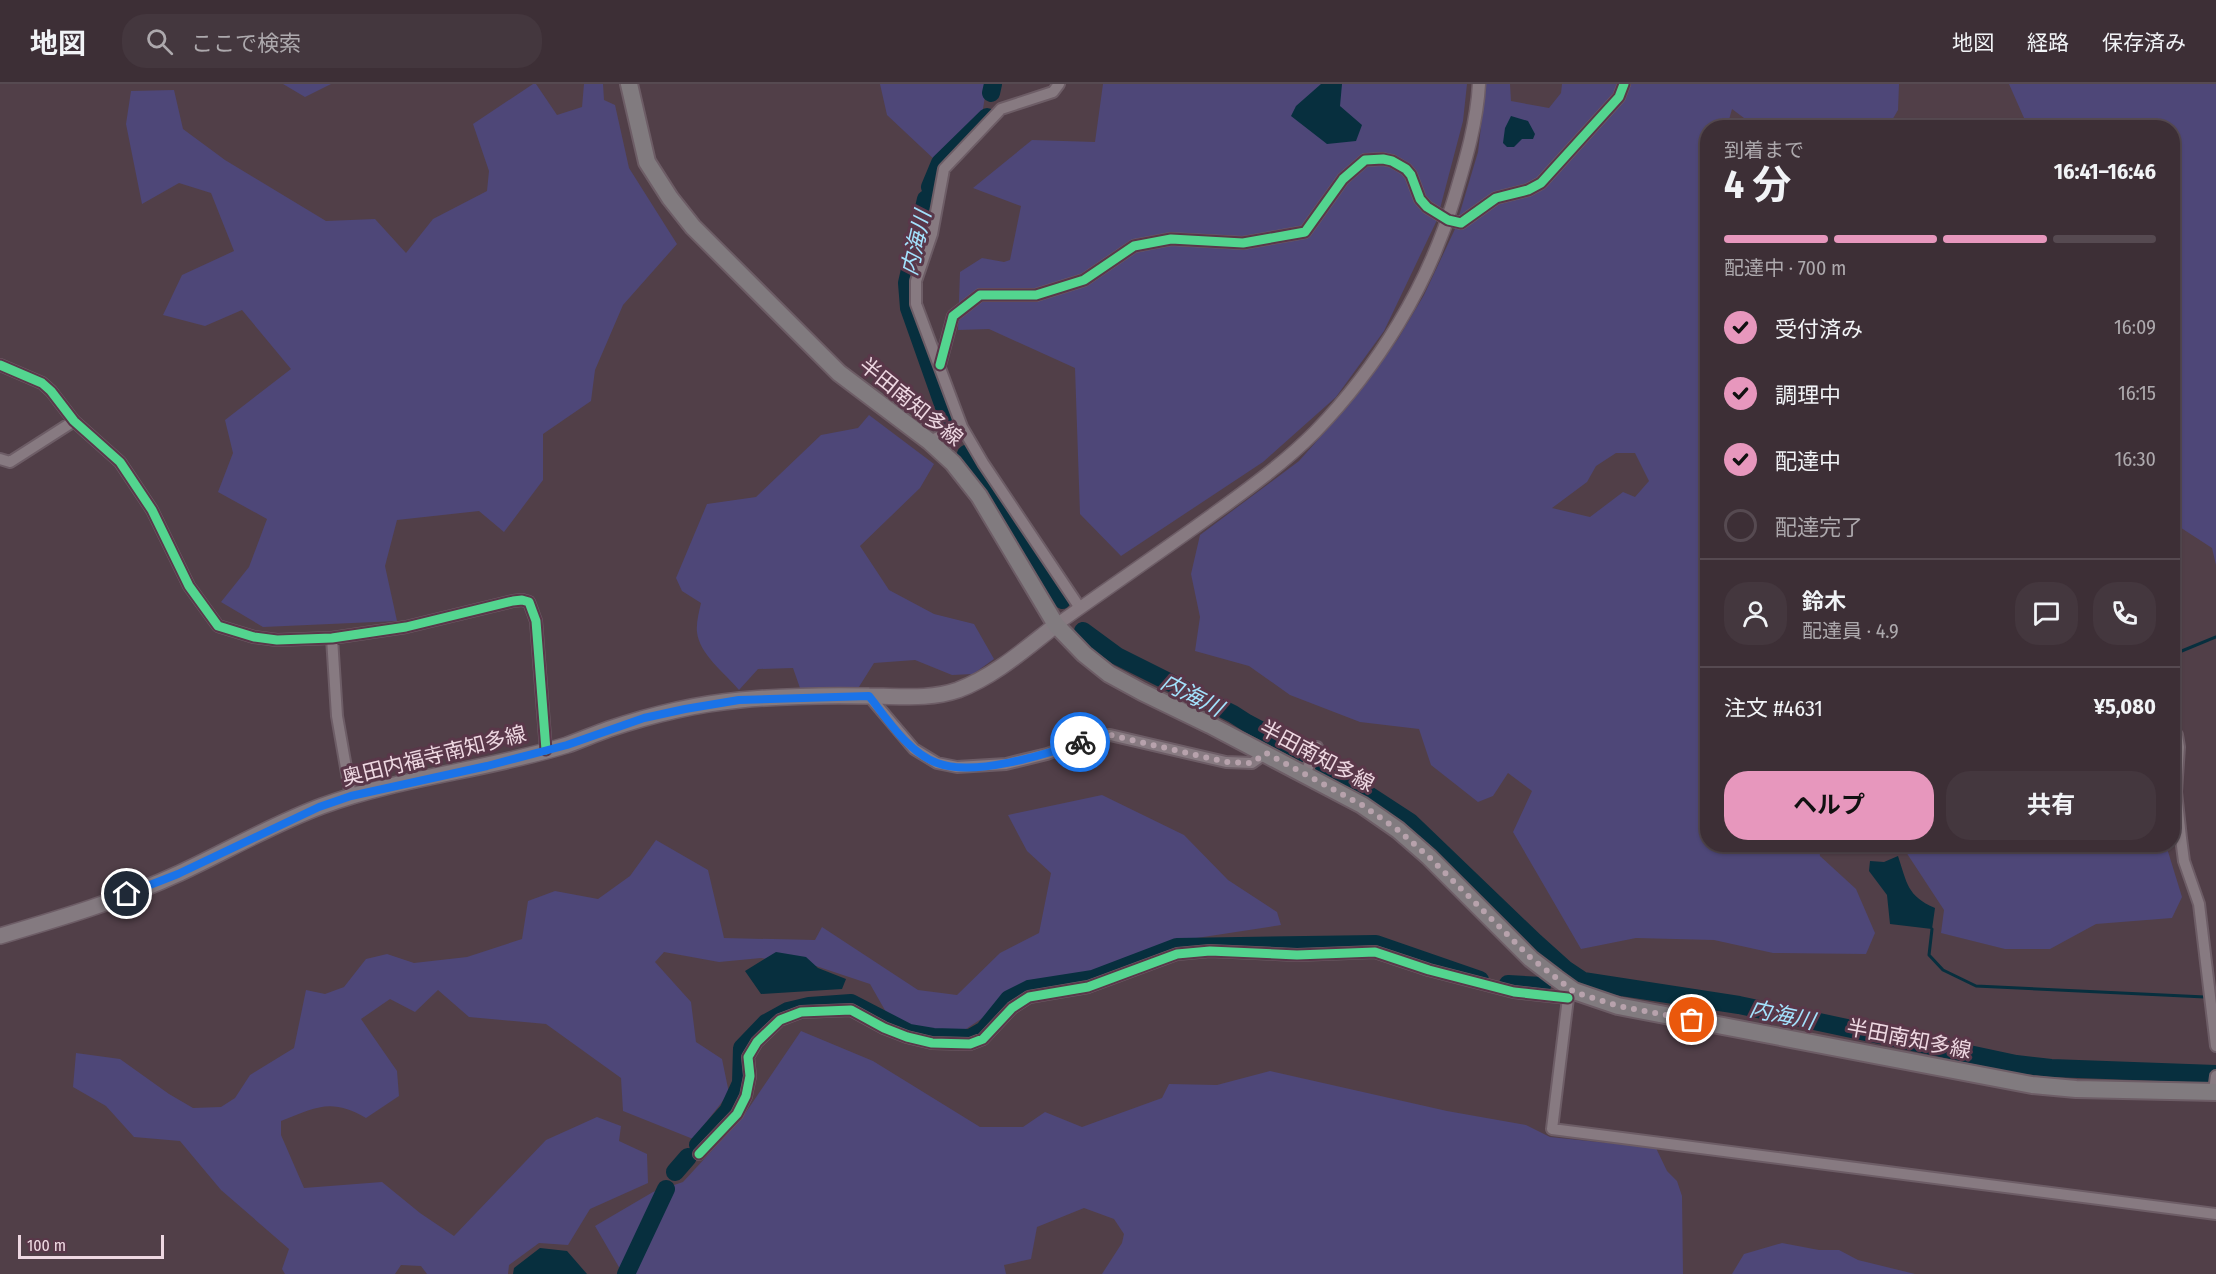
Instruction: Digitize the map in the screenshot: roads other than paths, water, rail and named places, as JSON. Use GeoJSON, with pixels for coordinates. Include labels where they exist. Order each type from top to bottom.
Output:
{"type":"FeatureCollection","features":[{"type":"Feature","properties":{"kind":"main road","name":"半田南知多線"},"geometry":{"type":"LineString","coordinates":[[629,84],[647,162],[670,198],[693,227],[839,373],[929,441],[953,463],[979,496],[1056,625],[1084,654],[1109,674],[1305,774],[1362,805],[1398,830],[1429,857],[1571,995],[2032,1085],[2076,1089],[2215,1085]]}},
{"type":"Feature","properties":{"kind":"main road","name":"奥田内福寺南知多線"},"geometry":{"type":"LineString","coordinates":[[0,936],[82,912],[175,876],[319,807],[351,796],[487,766],[546,750],[644,718],[685,709],[739,700],[869,696],[915,698],[938,695],[958,690],[984,678],[1056,625]]}},
{"type":"Feature","properties":{"kind":"street"},"geometry":{"type":"LineString","coordinates":[[1059,84],[1053,92],[1001,109],[944,169],[932,234],[916,281],[916,304],[963,427],[983,463],[1080,608]]}},
{"type":"Feature","properties":{"kind":"street"},"geometry":{"type":"LineString","coordinates":[[1056,625],[1270,471],[1314,432],[1367,370],[1392,334],[1427,270],[1448,220],[1466,162],[1479,84]]}},
{"type":"Feature","properties":{"kind":"street"},"geometry":{"type":"LineString","coordinates":[[940,365],[953,316],[980,295],[1036,295],[1084,280],[1134,246],[1171,239],[1243,243],[1305,232],[1342,179],[1365,160],[1383,159],[1406,169],[1411,175],[1420,199],[1427,207],[1448,220],[1461,223],[1496,198],[1528,190],[1541,183],[1619,98],[1624,84]]}},
{"type":"Feature","properties":{"kind":"street"},"geometry":{"type":"LineString","coordinates":[[0,365],[42,383],[74,421],[120,462],[152,510],[189,586],[218,626],[254,637],[277,640],[332,638],[406,627],[513,601],[529,602],[536,621],[546,750]]}},
{"type":"Feature","properties":{"kind":"street"},"geometry":{"type":"LineString","coordinates":[[0,459],[10,462],[74,421]]}},
{"type":"Feature","properties":{"kind":"street"},"geometry":{"type":"LineString","coordinates":[[929,441],[963,427]]}},
{"type":"Feature","properties":{"kind":"street"},"geometry":{"type":"LineString","coordinates":[[332,638],[337,716],[351,796]]}},
{"type":"Feature","properties":{"kind":"street"},"geometry":{"type":"LineString","coordinates":[[869,696],[914,749],[937,763],[957,767],[1006,764],[1047,754],[1088,739],[1110,735],[1226,762],[1252,763],[1266,753]]}},
{"type":"Feature","properties":{"kind":"street"},"geometry":{"type":"LineString","coordinates":[[1305,774],[1317,747]]}},
{"type":"Feature","properties":{"kind":"street"},"geometry":{"type":"LineString","coordinates":[[2180,829],[2184,861],[2200,915],[2216,1046]]}},
{"type":"Feature","properties":{"kind":"street"},"geometry":{"type":"LineString","coordinates":[[699,1154],[737,1114],[746,1096],[750,1076],[748,1057],[757,1042],[780,1020],[801,1012],[851,1010],[884,1028],[908,1037],[932,1043],[970,1044],[983,1039],[1012,1008],[1029,997],[1088,987],[1177,954],[1210,951],[1298,956],[1375,952],[1429,970],[1514,992],[1571,995],[1552,1129],[2216,1214]]}},
{"type":"Feature","properties":{"kind":"water"},"geometry":{"type":"Polygon","coordinates":[[[1321,84],[1342,84],[1340,106],[1362,125],[1356,141],[1327,144],[1291,116],[1296,106],[1321,84]]]}},
{"type":"Feature","properties":{"kind":"water"},"geometry":{"type":"Polygon","coordinates":[[[1511,116],[1528,121],[1535,134],[1533,139],[1522,139],[1514,147],[1507,147],[1503,143],[1505,128],[1511,116]]]}},
{"type":"Feature","properties":{"kind":"water"},"geometry":{"type":"Polygon","coordinates":[[[1898,856],[1909,888],[1919,899],[1935,908],[1932,929],[1890,924],[1887,895],[1869,871],[1870,861],[1884,862],[1898,856]]]}},
{"type":"Feature","properties":{"kind":"water"},"geometry":{"type":"Polygon","coordinates":[[[776,952],[806,957],[818,968],[846,979],[842,989],[761,994],[745,971],[776,952]]]}},
{"type":"Feature","properties":{"kind":"water"},"geometry":{"type":"Polygon","coordinates":[[[540,1248],[567,1251],[587,1274],[513,1274],[514,1268],[540,1248]]]}},
{"type":"Feature","properties":{"kind":"waterway","name":"内海川"},"geometry":{"type":"LineString","coordinates":[[991,93],[993,84]]}},
{"type":"Feature","properties":{"kind":"waterway","name":"内海川"},"geometry":{"type":"LineString","coordinates":[[930,187],[940,163],[987,117]]}},
{"type":"Feature","properties":{"kind":"waterway","name":"内海川"},"geometry":{"type":"LineString","coordinates":[[926,199],[907,283],[909,308],[950,424]]}},
{"type":"Feature","properties":{"kind":"waterway","name":"内海川"},"geometry":{"type":"LineString","coordinates":[[966,454],[1062,600]]}},
{"type":"Feature","properties":{"kind":"waterway","name":"内海川"},"geometry":{"type":"LineString","coordinates":[[1083,631],[1117,656],[1233,714],[1304,753]]}},
{"type":"Feature","properties":{"kind":"waterway"},"geometry":{"type":"LineString","coordinates":[[2180,652],[2216,637]]}},
{"type":"Feature","properties":{"kind":"waterway","name":"内海川"},"geometry":{"type":"LineString","coordinates":[[1318,762],[1410,822],[1535,942],[1565,969],[1583,981],[1739,1005],[2016,1064],[2051,1068],[2216,1074]]}},
{"type":"Feature","properties":{"kind":"waterway"},"geometry":{"type":"LineString","coordinates":[[1932,929],[1929,955],[1943,970],[1976,986],[2205,997]]}},
{"type":"Feature","properties":{"kind":"waterway"},"geometry":{"type":"LineString","coordinates":[[698,1145],[728,1111],[741,1083],[742,1048],[766,1023],[788,1011],[809,1006],[851,1003],[909,1033],[933,1037],[970,1038],[984,1030],[1009,999],[1029,989],[1093,979],[1177,947],[1376,944],[1480,980]]}},
{"type":"Feature","properties":{"kind":"waterway"},"geometry":{"type":"LineString","coordinates":[[1508,984],[1542,986]]}},
{"type":"Feature","properties":{"kind":"waterway"},"geometry":{"type":"LineString","coordinates":[[675,1172],[688,1157]]}},
{"type":"Feature","properties":{"kind":"waterway"},"geometry":{"type":"LineString","coordinates":[[626,1274],[666,1189]]}}]}
